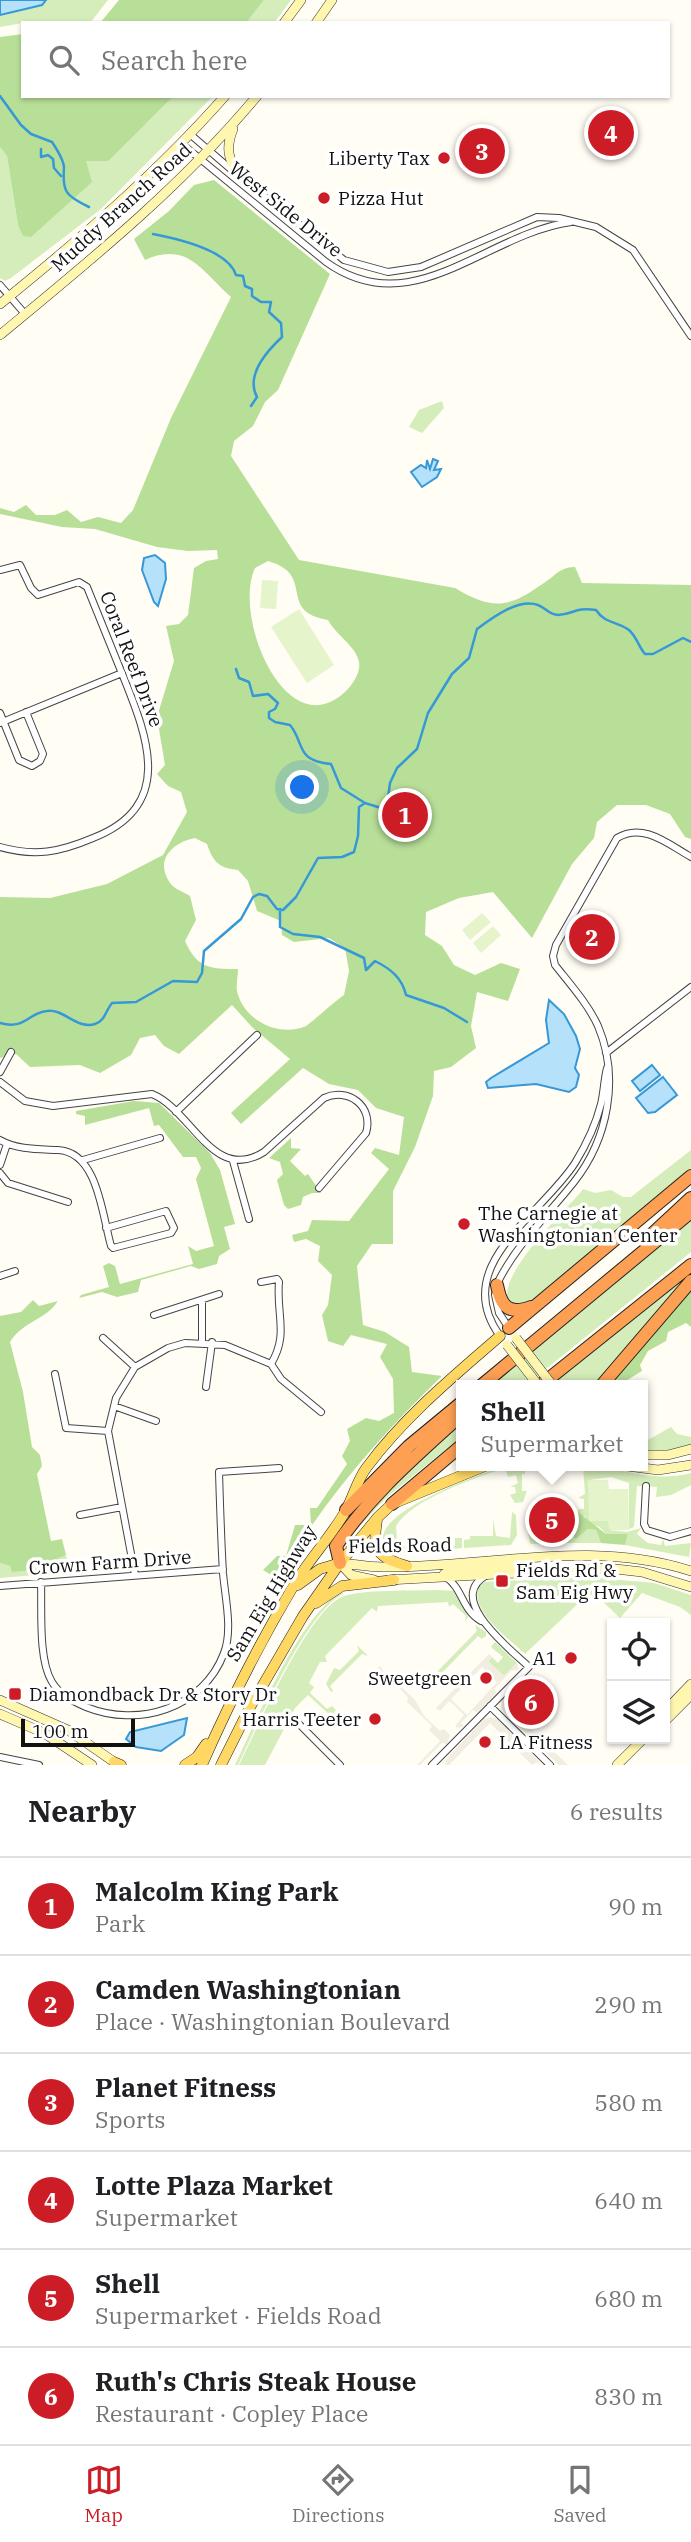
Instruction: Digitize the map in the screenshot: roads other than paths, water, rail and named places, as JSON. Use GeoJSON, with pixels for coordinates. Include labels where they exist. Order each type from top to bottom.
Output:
{"type":"FeatureCollection","features":[{"type":"Feature","properties":{"kind":"highway"},"geometry":{"type":"LineString","coordinates":[[508,1334],[535,1306],[691,1176]]}},
{"type":"Feature","properties":{"kind":"highway"},"geometry":{"type":"LineString","coordinates":[[573,1308],[691,1198]]}},
{"type":"Feature","properties":{"kind":"highway"},"geometry":{"type":"LineString","coordinates":[[489,1380],[691,1212]]}},
{"type":"Feature","properties":{"kind":"highway"},"geometry":{"type":"LineString","coordinates":[[545,1380],[691,1265]]}},
{"type":"Feature","properties":{"kind":"highway"},"geometry":{"type":"LineString","coordinates":[[606,1380],[691,1281]]}},
{"type":"Feature","properties":{"kind":"highway"},"geometry":{"type":"LineString","coordinates":[[497,1285],[503,1306],[508,1309],[520,1311],[535,1306]]}},
{"type":"Feature","properties":{"kind":"highway","name":"Sam Eig Highway"},"geometry":{"type":"LineString","coordinates":[[346,1510],[409,1446],[456,1407]]}},
{"type":"Feature","properties":{"kind":"highway"},"geometry":{"type":"LineString","coordinates":[[340,1563],[336,1546],[357,1516],[389,1479],[456,1419]]}},
{"type":"Feature","properties":{"kind":"highway","name":"Sam Eig Highway"},"geometry":{"type":"LineString","coordinates":[[392,1504],[456,1450]]}},
{"type":"Feature","properties":{"kind":"main road"},"geometry":{"type":"LineString","coordinates":[[285,21],[301,0]]}},
{"type":"Feature","properties":{"kind":"main road"},"geometry":{"type":"LineString","coordinates":[[317,21],[332,0]]}},
{"type":"Feature","properties":{"kind":"main road","name":"Muddy Branch Road"},"geometry":{"type":"LineString","coordinates":[[0,304],[182,144],[223,98]]}},
{"type":"Feature","properties":{"kind":"main road","name":"Muddy Branch Road"},"geometry":{"type":"LineString","coordinates":[[0,335],[108,247],[201,161],[255,98]]}},
{"type":"Feature","properties":{"kind":"main road"},"geometry":{"type":"LineString","coordinates":[[237,120],[226,152],[230,162],[247,183]]}},
{"type":"Feature","properties":{"kind":"main road"},"geometry":{"type":"LineString","coordinates":[[508,1334],[507,1345],[535,1380]]}},
{"type":"Feature","properties":{"kind":"main road"},"geometry":{"type":"LineString","coordinates":[[508,1334],[548,1380]]}},
{"type":"Feature","properties":{"kind":"main road"},"geometry":{"type":"LineString","coordinates":[[457,1380],[508,1334]]}},
{"type":"Feature","properties":{"kind":"main road"},"geometry":{"type":"LineString","coordinates":[[346,1510],[356,1483],[386,1443],[456,1380]]}},
{"type":"Feature","properties":{"kind":"main road"},"geometry":{"type":"LineString","coordinates":[[648,1455],[668,1455],[691,1450]]}},
{"type":"Feature","properties":{"kind":"main road"},"geometry":{"type":"LineString","coordinates":[[648,1469],[658,1470],[691,1465]]}},
{"type":"Feature","properties":{"kind":"main road"},"geometry":{"type":"LineString","coordinates":[[392,1504],[473,1471]]}},
{"type":"Feature","properties":{"kind":"main road","name":"Sam Eig Highway"},"geometry":{"type":"LineString","coordinates":[[221,1765],[249,1709],[303,1616],[340,1563],[392,1504]]}},
{"type":"Feature","properties":{"kind":"main road","name":"Sam Eig Highway"},"geometry":{"type":"LineString","coordinates":[[202,1765],[225,1714],[288,1596],[346,1510]]}},
{"type":"Feature","properties":{"kind":"main road"},"geometry":{"type":"LineString","coordinates":[[378,1517],[374,1541],[378,1551],[388,1559],[407,1566]]}},
{"type":"Feature","properties":{"kind":"main road","name":"Fields Road"},"geometry":{"type":"LineString","coordinates":[[340,1563],[381,1567],[599,1554],[656,1561],[690,1569]]}},
{"type":"Feature","properties":{"kind":"main road"},"geometry":{"type":"LineString","coordinates":[[441,1577],[462,1568],[516,1564],[526,1557]]}},
{"type":"Feature","properties":{"kind":"main road"},"geometry":{"type":"LineString","coordinates":[[288,1596],[309,1575],[340,1563]]}},
{"type":"Feature","properties":{"kind":"main road","name":"Fields Road"},"geometry":{"type":"LineString","coordinates":[[340,1563],[346,1572],[360,1578],[394,1580],[607,1568],[642,1572],[691,1587]]}},
{"type":"Feature","properties":{"kind":"main road"},"geometry":{"type":"LineString","coordinates":[[303,1616],[335,1589],[394,1580]]}},
{"type":"Feature","properties":{"kind":"main road"},"geometry":{"type":"LineString","coordinates":[[670,1706],[691,1684]]}},
{"type":"Feature","properties":{"kind":"main road"},"geometry":{"type":"LineString","coordinates":[[670,1716],[691,1695]]}},
{"type":"Feature","properties":{"kind":"main road"},"geometry":{"type":"LineString","coordinates":[[0,1700],[68,1730],[118,1764]]}},
{"type":"Feature","properties":{"kind":"main road"},"geometry":{"type":"LineString","coordinates":[[0,1714],[44,1732],[92,1765]]}},
{"type":"Feature","properties":{"kind":"main road"},"geometry":{"type":"LineString","coordinates":[[185,1765],[197,1757],[225,1714]]}},
{"type":"Feature","properties":{"kind":"main road"},"geometry":{"type":"LineString","coordinates":[[617,1765],[638,1744]]}},
{"type":"Feature","properties":{"kind":"street","name":"West Side Drive"},"geometry":{"type":"LineString","coordinates":[[191,135],[344,260],[388,272],[421,267],[537,217],[576,222],[617,237],[633,250],[691,336]]}},
{"type":"Feature","properties":{"kind":"street","name":"West Side Drive"},"geometry":{"type":"LineString","coordinates":[[182,144],[341,273],[372,283],[402,284],[429,279],[532,231],[576,222]]}},
{"type":"Feature","properties":{"kind":"street"},"geometry":{"type":"LineString","coordinates":[[0,285],[25,314]]}},
{"type":"Feature","properties":{"kind":"street","name":"Coral Reef Drive"},"geometry":{"type":"LineString","coordinates":[[0,570],[20,565],[31,588],[38,595],[82,583],[87,587],[147,739],[149,757],[144,792],[130,814],[111,831],[57,852],[33,854],[0,848]]}},
{"type":"Feature","properties":{"kind":"street"},"geometry":{"type":"LineString","coordinates":[[2,722],[122,673]]}},
{"type":"Feature","properties":{"kind":"street"},"geometry":{"type":"LineString","coordinates":[[0,713],[19,760],[32,766],[40,761],[43,754],[26,712]]}},
{"type":"Feature","properties":{"kind":"street"},"geometry":{"type":"LineString","coordinates":[[508,1334],[496,1306],[497,1285],[516,1251],[575,1180],[595,1147],[608,1107],[606,1053],[592,1016],[555,965],[555,949],[617,838],[630,832],[643,832],[691,857]]}},
{"type":"Feature","properties":{"kind":"street"},"geometry":{"type":"LineString","coordinates":[[606,1053],[691,988]]}},
{"type":"Feature","properties":{"kind":"street"},"geometry":{"type":"LineString","coordinates":[[176,1112],[257,1035]]}},
{"type":"Feature","properties":{"kind":"street"},"geometry":{"type":"LineString","coordinates":[[0,1072],[11,1052]]}},
{"type":"Feature","properties":{"kind":"street"},"geometry":{"type":"LineString","coordinates":[[508,1334],[486,1314],[483,1297],[490,1272],[506,1242],[577,1160],[600,1106],[608,1066]]}},
{"type":"Feature","properties":{"kind":"street"},"geometry":{"type":"LineString","coordinates":[[0,1082],[33,1104],[74,1105],[152,1094],[176,1112],[217,1153],[233,1161],[255,1158],[264,1152],[324,1098],[332,1095],[352,1097],[359,1102],[368,1116],[366,1133],[319,1188]]}},
{"type":"Feature","properties":{"kind":"street"},"geometry":{"type":"LineString","coordinates":[[83,1160],[160,1138]]}},
{"type":"Feature","properties":{"kind":"street"},"geometry":{"type":"LineString","coordinates":[[0,1165],[3,1142],[28,1149],[66,1151],[83,1160],[111,1246],[115,1249],[171,1233],[174,1228],[166,1212],[106,1228]]}},
{"type":"Feature","properties":{"kind":"street"},"geometry":{"type":"LineString","coordinates":[[233,1161],[249,1219]]}},
{"type":"Feature","properties":{"kind":"street"},"geometry":{"type":"LineString","coordinates":[[0,1172],[8,1183],[68,1202]]}},
{"type":"Feature","properties":{"kind":"street"},"geometry":{"type":"LineString","coordinates":[[506,1242],[516,1251]]}},
{"type":"Feature","properties":{"kind":"street"},"geometry":{"type":"LineString","coordinates":[[0,1276],[15,1271]]}},
{"type":"Feature","properties":{"kind":"street"},"geometry":{"type":"LineString","coordinates":[[261,1282],[277,1279],[279,1282],[278,1312],[282,1341],[271,1364]]}},
{"type":"Feature","properties":{"kind":"street"},"geometry":{"type":"LineString","coordinates":[[154,1315],[219,1294]]}},
{"type":"Feature","properties":{"kind":"street"},"geometry":{"type":"LineString","coordinates":[[202,1300],[202,1341]]}},
{"type":"Feature","properties":{"kind":"street"},"geometry":{"type":"LineString","coordinates":[[103,1338],[135,1367]]}},
{"type":"Feature","properties":{"kind":"street"},"geometry":{"type":"LineString","coordinates":[[135,1575],[108,1431],[121,1389],[135,1367],[168,1348],[202,1341],[212,1342],[237,1349],[271,1364],[281,1379],[321,1412]]}},
{"type":"Feature","properties":{"kind":"street"},"geometry":{"type":"LineString","coordinates":[[206,1387],[212,1342]]}},
{"type":"Feature","properties":{"kind":"street"},"geometry":{"type":"LineString","coordinates":[[55,1374],[66,1428],[108,1431]]}},
{"type":"Feature","properties":{"kind":"street"},"geometry":{"type":"LineString","coordinates":[[114,1406],[156,1421]]}},
{"type":"Feature","properties":{"kind":"street"},"geometry":{"type":"LineString","coordinates":[[41,1582],[45,1662],[54,1685],[72,1701],[93,1710],[134,1717],[166,1710],[200,1688],[219,1664],[227,1634],[219,1472],[279,1468]]}},
{"type":"Feature","properties":{"kind":"street"},"geometry":{"type":"LineString","coordinates":[[646,1486],[644,1524],[647,1530],[670,1537],[691,1531]]}},
{"type":"Feature","properties":{"kind":"street"},"geometry":{"type":"LineString","coordinates":[[80,1515],[122,1507]]}},
{"type":"Feature","properties":{"kind":"street","name":"Crown Farm Drive"},"geometry":{"type":"LineString","coordinates":[[0,1586],[223,1569]]}},
{"type":"Feature","properties":{"kind":"street"},"geometry":{"type":"LineString","coordinates":[[483,1622],[474,1603],[473,1592],[477,1582],[488,1574]]}},
{"type":"Feature","properties":{"kind":"street"},"geometry":{"type":"LineString","coordinates":[[432,1765],[528,1667],[483,1622],[469,1612],[457,1587],[441,1577]]}},
{"type":"Feature","properties":{"kind":"street"},"geometry":{"type":"LineString","coordinates":[[490,1706],[550,1765]]}},
{"type":"Feature","properties":{"kind":"street"},"geometry":{"type":"LineString","coordinates":[[297,1722],[340,1765]]}},
{"type":"Feature","properties":{"kind":"street"},"geometry":{"type":"LineString","coordinates":[[0,1757],[39,1765]]}},
{"type":"Feature","properties":{"kind":"water"},"geometry":{"type":"Polygon","coordinates":[[[0,0],[46,0],[42,5],[0,15],[0,0]]]}},
{"type":"Feature","properties":{"kind":"water"},"geometry":{"type":"Polygon","coordinates":[[[433,459],[438,461],[434,470],[441,469],[437,477],[422,487],[411,472],[421,465],[426,468],[427,460],[430,469],[433,459]]]}},
{"type":"Feature","properties":{"kind":"water"},"geometry":{"type":"Polygon","coordinates":[[[155,555],[165,563],[166,579],[158,606],[142,570],[144,558],[155,555]]]}},
{"type":"Feature","properties":{"kind":"water"},"geometry":{"type":"Polygon","coordinates":[[[549,1000],[564,1014],[576,1036],[580,1049],[575,1068],[579,1075],[576,1087],[569,1092],[536,1084],[488,1088],[486,1082],[491,1078],[549,1043],[546,1020],[549,1000]]]}},
{"type":"Feature","properties":{"kind":"water"},"geometry":{"type":"Polygon","coordinates":[[[652,1065],[660,1075],[640,1091],[632,1081],[652,1065]]]}},
{"type":"Feature","properties":{"kind":"water"},"geometry":{"type":"Polygon","coordinates":[[[663,1077],[677,1095],[655,1112],[648,1113],[636,1098],[663,1077]]]}},
{"type":"Feature","properties":{"kind":"water"},"geometry":{"type":"Polygon","coordinates":[[[187,1718],[184,1735],[161,1751],[136,1747],[126,1739],[130,1732],[187,1718]]]}},
{"type":"Feature","properties":{"kind":"waterway"},"geometry":{"type":"LineString","coordinates":[[0,96],[31,134],[52,142],[63,162],[67,192],[75,200],[89,207]]}},
{"type":"Feature","properties":{"kind":"waterway"},"geometry":{"type":"LineString","coordinates":[[41,149],[41,157],[48,155],[53,159],[54,168],[61,176]]}},
{"type":"Feature","properties":{"kind":"waterway"},"geometry":{"type":"LineString","coordinates":[[153,234],[213,252],[231,266],[236,275],[243,276],[245,286],[252,289],[252,296],[261,302],[271,302],[269,312],[281,323],[282,337],[259,364],[254,380],[257,397],[251,406]]}},
{"type":"Feature","properties":{"kind":"waterway"},"geometry":{"type":"LineString","coordinates":[[0,1023],[21,1023],[40,1012],[53,1011],[82,1024],[95,1024],[103,1018],[112,1003],[136,1002],[173,981],[197,982],[202,973],[204,951],[241,919],[253,897],[259,894],[267,896],[277,909],[283,910],[296,897],[318,858],[342,857],[354,852],[358,836],[359,807],[365,803],[381,808],[387,805],[390,783],[397,768],[417,749],[428,713],[452,674],[469,658],[477,629],[506,610],[522,604],[538,605],[558,615],[583,609],[596,610],[603,618],[629,630],[645,654],[653,654],[683,638],[691,642]]}},
{"type":"Feature","properties":{"kind":"waterway"},"geometry":{"type":"LineString","coordinates":[[236,669],[239,678],[249,682],[253,696],[268,694],[278,703],[275,709],[269,712],[269,718],[290,725],[306,755],[331,764],[341,788],[365,803]]}},
{"type":"Feature","properties":{"kind":"waterway"},"geometry":{"type":"LineString","coordinates":[[280,909],[280,927],[293,934],[320,937],[364,958],[366,970],[375,961],[395,975],[406,995],[444,1008],[467,1022]]}},
{"type":"Feature","properties":{"kind":"place","name":"Lotte Plaza Market"},"geometry":{"type":"Point","coordinates":[611,133]}},
{"type":"Feature","properties":{"kind":"place","name":"Planet Fitness"},"geometry":{"type":"Point","coordinates":[482,151]}},
{"type":"Feature","properties":{"kind":"place","name":"Liberty Tax"},"geometry":{"type":"Point","coordinates":[444,158]}},
{"type":"Feature","properties":{"kind":"place","name":"Pizza Hut"},"geometry":{"type":"Point","coordinates":[324,198]}},
{"type":"Feature","properties":{"kind":"place","name":"Malcolm King Park"},"geometry":{"type":"Point","coordinates":[405,815]}},
{"type":"Feature","properties":{"kind":"place","name":"Camden Washingtonian"},"geometry":{"type":"Point","coordinates":[592,937]}},
{"type":"Feature","properties":{"kind":"place","name":"The Carnegie at Washingtonian Center"},"geometry":{"type":"Point","coordinates":[464,1224]}},
{"type":"Feature","properties":{"kind":"place","name":"Shell"},"geometry":{"type":"Point","coordinates":[552,1520]}},
{"type":"Feature","properties":{"kind":"place","name":"Fields Rd & Sam Eig Hwy"},"geometry":{"type":"Point","coordinates":[502,1581]}},
{"type":"Feature","properties":{"kind":"place","name":"A1"},"geometry":{"type":"Point","coordinates":[571,1658]}},
{"type":"Feature","properties":{"kind":"place","name":"Sweetgreen"},"geometry":{"type":"Point","coordinates":[486,1678]}},
{"type":"Feature","properties":{"kind":"place","name":"Diamondback Dr & Story Dr"},"geometry":{"type":"Point","coordinates":[15,1694]}},
{"type":"Feature","properties":{"kind":"place","name":"Ruth's Chris Steak House"},"geometry":{"type":"Point","coordinates":[531,1702]}},
{"type":"Feature","properties":{"kind":"place","name":"Harris Teeter"},"geometry":{"type":"Point","coordinates":[375,1719]}},
{"type":"Feature","properties":{"kind":"place","name":"LA Fitness"},"geometry":{"type":"Point","coordinates":[485,1742]}}]}
